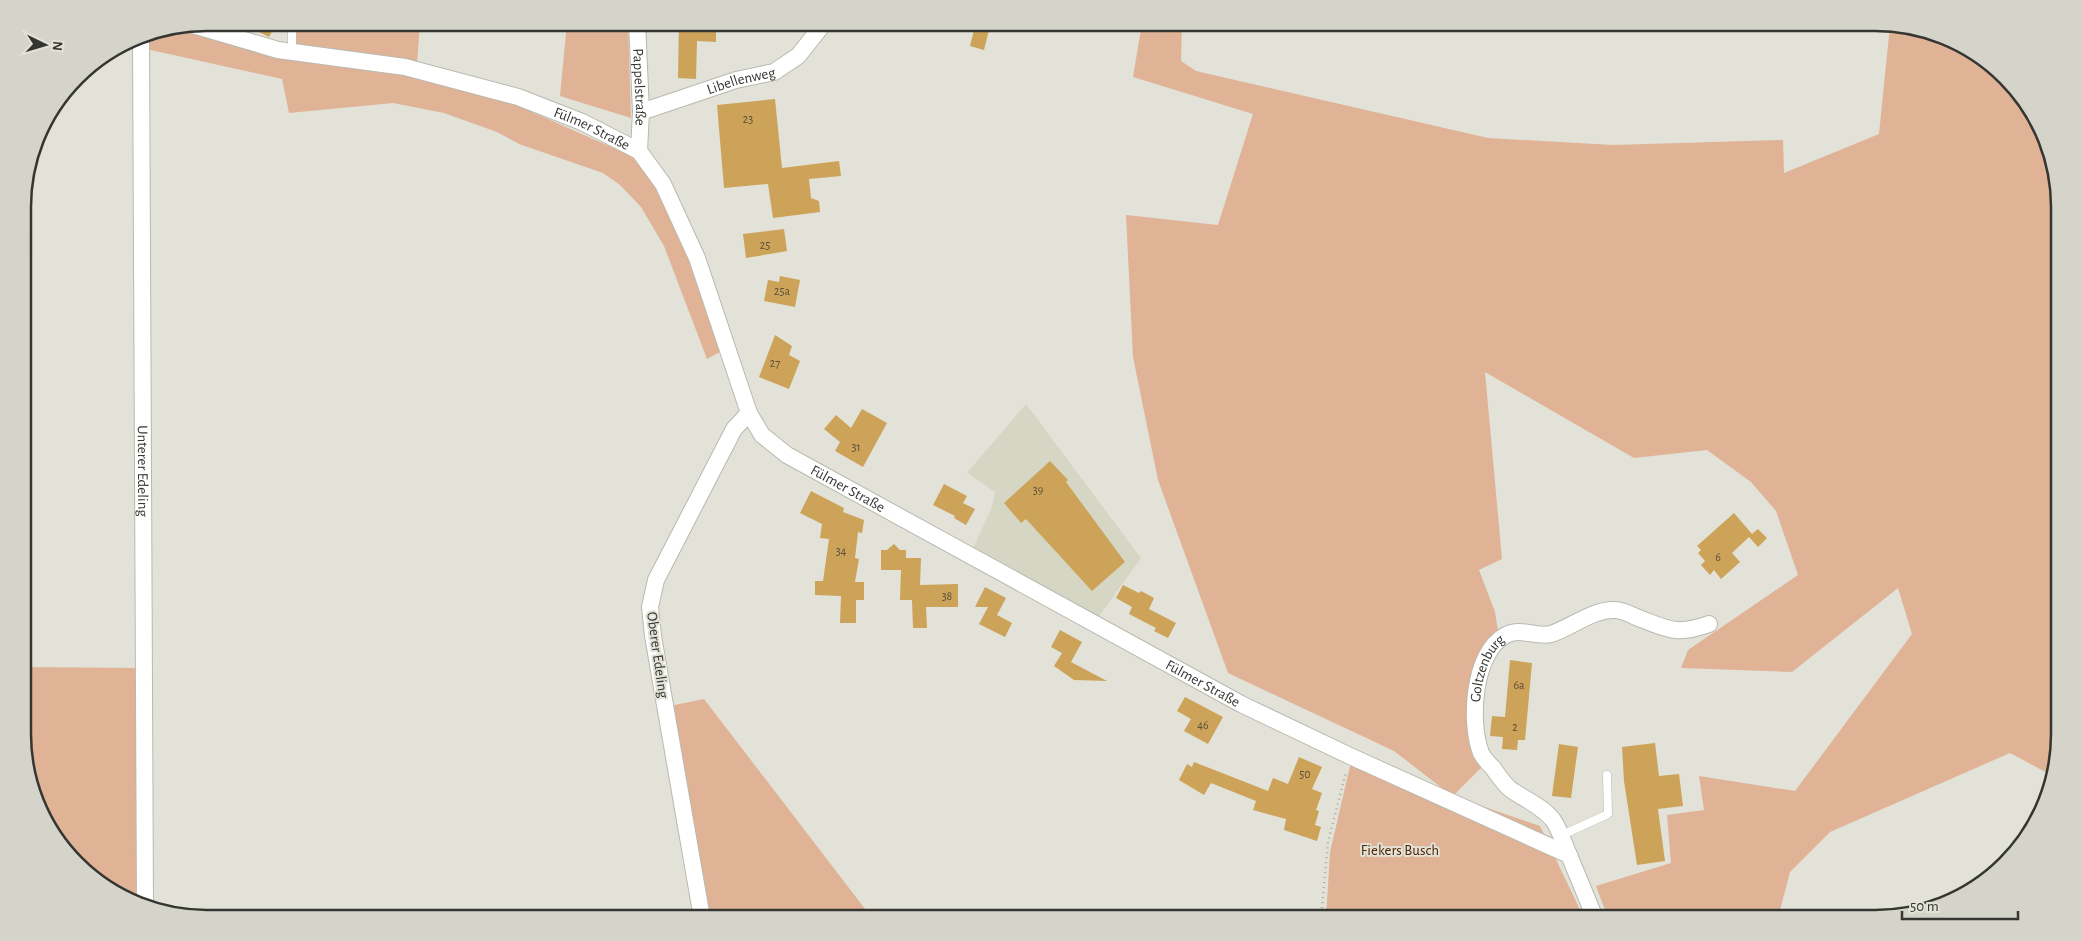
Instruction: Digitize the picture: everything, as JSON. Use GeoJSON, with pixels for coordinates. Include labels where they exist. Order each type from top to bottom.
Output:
{"type":"FeatureCollection","features":[{"type":"Feature","properties":{"kind":"street","name":"Fülmer Straße"},"geometry":{"type":"LineString","coordinates":[[217,32],[278,50],[405,67],[518,96],[582,122],[639,151],[664,184],[697,258],[749,413],[762,435],[787,455],[1241,704],[1350,756],[1569,855]]}},
{"type":"Feature","properties":{"kind":"street","name":"Pappelstraße"},"geometry":{"type":"LineString","coordinates":[[637,32],[641,112],[639,151]]}},
{"type":"Feature","properties":{"kind":"street","name":"Libellenweg"},"geometry":{"type":"LineString","coordinates":[[641,112],[736,80],[774,72],[798,56],[817,32]]}},
{"type":"Feature","properties":{"kind":"street","name":"Unterer Edeling"},"geometry":{"type":"LineString","coordinates":[[140,45],[145,898]]}},
{"type":"Feature","properties":{"kind":"street","name":"Oberer Edeling"},"geometry":{"type":"LineString","coordinates":[[701,910],[653,636],[650,607],[656,580],[734,430],[749,413]]}},
{"type":"Feature","properties":{"kind":"street","name":"Goltzenburg"},"geometry":{"type":"LineString","coordinates":[[1569,855],[1553,820],[1540,808],[1508,788],[1482,756],[1476,738],[1474,712],[1477,686],[1484,662],[1493,645],[1507,634],[1524,632],[1548,634],[1570,627],[1601,611],[1617,610],[1668,629],[1689,631],[1709,624]]}},
{"type":"Feature","properties":{"kind":"street"},"geometry":{"type":"LineString","coordinates":[[1569,855],[1591,909]]}},
{"type":"Feature","properties":{"kind":"lane"},"geometry":{"type":"LineString","coordinates":[[292,32],[292,52]]}},
{"type":"Feature","properties":{"kind":"lane"},"geometry":{"type":"LineString","coordinates":[[1560,836],[1608,814],[1607,775]]}},
{"type":"Feature","properties":{"kind":"path"},"geometry":{"type":"LineString","coordinates":[[1322,909],[1328,842],[1350,756]]}},
{"type":"Feature","properties":{"kind":"shaded area"},"geometry":{"type":"Polygon","coordinates":[[[1026,404],[1141,558],[1097,619],[972,550],[992,507],[995,492],[967,473],[1026,404]]]}},
{"type":"Feature","properties":{"kind":"green space","name":"Fiekers Busch"},"geometry":{"type":"Polygon","coordinates":[[[1141,31],[1182,31],[1181,61],[1196,71],[1488,138],[1613,145],[1783,140],[1784,173],[1879,134],[1889,32],[1921,37],[1953,49],[1973,61],[2007,91],[2021,109],[2033,129],[2041,150],[2049,184],[2051,207],[2051,734],[2046,772],[2010,753],[1830,832],[1790,872],[1780,909],[1605,909],[1596,886],[1671,863],[1667,815],[1704,810],[1699,776],[1795,791],[1912,634],[1898,588],[1792,672],[1681,668],[1688,650],[1798,575],[1776,511],[1751,482],[1707,450],[1634,458],[1485,372],[1502,559],[1479,570],[1495,612],[1498,631],[1484,647],[1470,687],[1483,766],[1453,796],[1540,826],[1580,909],[1327,909],[1330,852],[1351,762],[1451,795],[1394,751],[1228,673],[1158,480],[1133,357],[1126,215],[1218,225],[1253,114],[1133,77],[1141,31]]]}},
{"type":"Feature","properties":{"kind":"green space"},"geometry":{"type":"Polygon","coordinates":[[[197,32],[272,57],[402,74],[514,104],[636,158],[660,190],[692,263],[722,351],[707,359],[664,246],[641,207],[620,185],[603,173],[519,144],[497,132],[444,113],[393,103],[289,113],[282,79],[146,49],[148,42],[161,37],[197,32]]]}},
{"type":"Feature","properties":{"kind":"green space"},"geometry":{"type":"Polygon","coordinates":[[[296,32],[419,32],[417,64],[310,51],[296,43],[296,32]]]}},
{"type":"Feature","properties":{"kind":"green space"},"geometry":{"type":"Polygon","coordinates":[[[566,32],[628,32],[631,118],[560,96],[566,32]]]}},
{"type":"Feature","properties":{"kind":"green space"},"geometry":{"type":"Polygon","coordinates":[[[31,667],[140,668],[141,896],[129,892],[109,880],[91,866],[61,832],[49,812],[37,780],[31,734],[31,667]]]}},
{"type":"Feature","properties":{"kind":"green space"},"geometry":{"type":"Polygon","coordinates":[[[704,699],[866,910],[708,910],[670,706],[704,699]]]}},
{"type":"Feature","properties":{"kind":"building"},"geometry":{"type":"Polygon","coordinates":[[[259,32],[272,32],[269,37],[259,32]]]}},
{"type":"Feature","properties":{"kind":"building"},"geometry":{"type":"Polygon","coordinates":[[[679,32],[716,32],[716,42],[697,41],[696,79],[678,78],[679,32]]]}},
{"type":"Feature","properties":{"kind":"building"},"geometry":{"type":"Polygon","coordinates":[[[974,32],[989,32],[984,50],[970,46],[974,32]]]}},
{"type":"Feature","properties":{"kind":"building"},"geometry":{"type":"Polygon","coordinates":[[[775,99],[782,168],[839,161],[841,176],[809,179],[811,198],[819,201],[820,212],[773,218],[768,184],[724,188],[717,105],[775,99]]]}},
{"type":"Feature","properties":{"kind":"building"},"geometry":{"type":"Polygon","coordinates":[[[784,229],[787,251],[746,258],[743,234],[784,229]]]}},
{"type":"Feature","properties":{"kind":"building"},"geometry":{"type":"Polygon","coordinates":[[[780,276],[800,280],[795,307],[764,301],[768,280],[779,282],[780,276]]]}},
{"type":"Feature","properties":{"kind":"building"},"geometry":{"type":"Polygon","coordinates":[[[775,335],[792,346],[789,355],[800,361],[789,389],[759,377],[775,335]]]}},
{"type":"Feature","properties":{"kind":"building"},"geometry":{"type":"Polygon","coordinates":[[[862,409],[887,423],[863,467],[835,451],[840,442],[824,429],[836,415],[851,428],[862,409]]]}},
{"type":"Feature","properties":{"kind":"building"},"geometry":{"type":"Polygon","coordinates":[[[1050,461],[1068,480],[1066,482],[1125,562],[1092,591],[1026,519],[1021,523],[1004,503],[1050,461]]]}},
{"type":"Feature","properties":{"kind":"building"},"geometry":{"type":"Polygon","coordinates":[[[944,484],[967,496],[963,503],[975,509],[966,525],[954,518],[955,516],[933,505],[944,484]]]}},
{"type":"Feature","properties":{"kind":"building"},"geometry":{"type":"Polygon","coordinates":[[[811,491],[844,508],[843,512],[864,520],[862,533],[858,532],[855,558],[859,559],[855,582],[864,582],[864,600],[856,600],[856,623],[840,623],[841,596],[815,595],[815,581],[823,581],[829,539],[820,538],[822,524],[800,513],[811,491]]]}},
{"type":"Feature","properties":{"kind":"building"},"geometry":{"type":"Polygon","coordinates":[[[1734,513],[1752,534],[1758,529],[1767,538],[1758,547],[1749,537],[1732,553],[1740,562],[1721,579],[1714,570],[1710,575],[1701,565],[1705,561],[1698,553],[1701,550],[1697,546],[1734,513]]]}},
{"type":"Feature","properties":{"kind":"building"},"geometry":{"type":"Polygon","coordinates":[[[894,544],[900,550],[906,550],[906,558],[921,558],[920,585],[958,584],[958,607],[926,607],[927,628],[913,628],[912,600],[900,600],[901,570],[881,570],[881,550],[887,550],[894,544]]]}},
{"type":"Feature","properties":{"kind":"building"},"geometry":{"type":"Polygon","coordinates":[[[1123,585],[1154,598],[1149,609],[1176,623],[1168,638],[1154,631],[1156,628],[1129,614],[1132,607],[1116,598],[1123,585]]]}},
{"type":"Feature","properties":{"kind":"building"},"geometry":{"type":"Polygon","coordinates":[[[985,587],[1006,598],[997,615],[1012,623],[1005,637],[979,624],[988,607],[975,607],[985,587]]]}},
{"type":"Feature","properties":{"kind":"building"},"geometry":{"type":"Polygon","coordinates":[[[1060,630],[1082,642],[1071,662],[1107,681],[1074,680],[1054,666],[1062,653],[1051,647],[1060,630]]]}},
{"type":"Feature","properties":{"kind":"building"},"geometry":{"type":"Polygon","coordinates":[[[1510,660],[1532,663],[1525,740],[1518,740],[1517,750],[1502,749],[1503,737],[1490,736],[1492,716],[1505,717],[1510,660]]]}},
{"type":"Feature","properties":{"kind":"building"},"geometry":{"type":"Polygon","coordinates":[[[1185,697],[1223,717],[1208,744],[1184,731],[1191,719],[1177,711],[1185,697]]]}},
{"type":"Feature","properties":{"kind":"building"},"geometry":{"type":"Polygon","coordinates":[[[1655,743],[1659,776],[1679,774],[1683,806],[1658,809],[1665,861],[1637,865],[1624,781],[1622,747],[1655,743]]]}},
{"type":"Feature","properties":{"kind":"building"},"geometry":{"type":"Polygon","coordinates":[[[1559,744],[1578,747],[1571,798],[1552,796],[1559,744]]]}},
{"type":"Feature","properties":{"kind":"building"},"geometry":{"type":"Polygon","coordinates":[[[1299,757],[1322,767],[1312,789],[1322,793],[1316,810],[1319,811],[1315,825],[1321,827],[1317,841],[1284,830],[1286,819],[1253,810],[1256,801],[1211,783],[1204,795],[1179,780],[1187,764],[1192,767],[1194,762],[1268,791],[1273,778],[1288,784],[1299,757]]]}}]}
